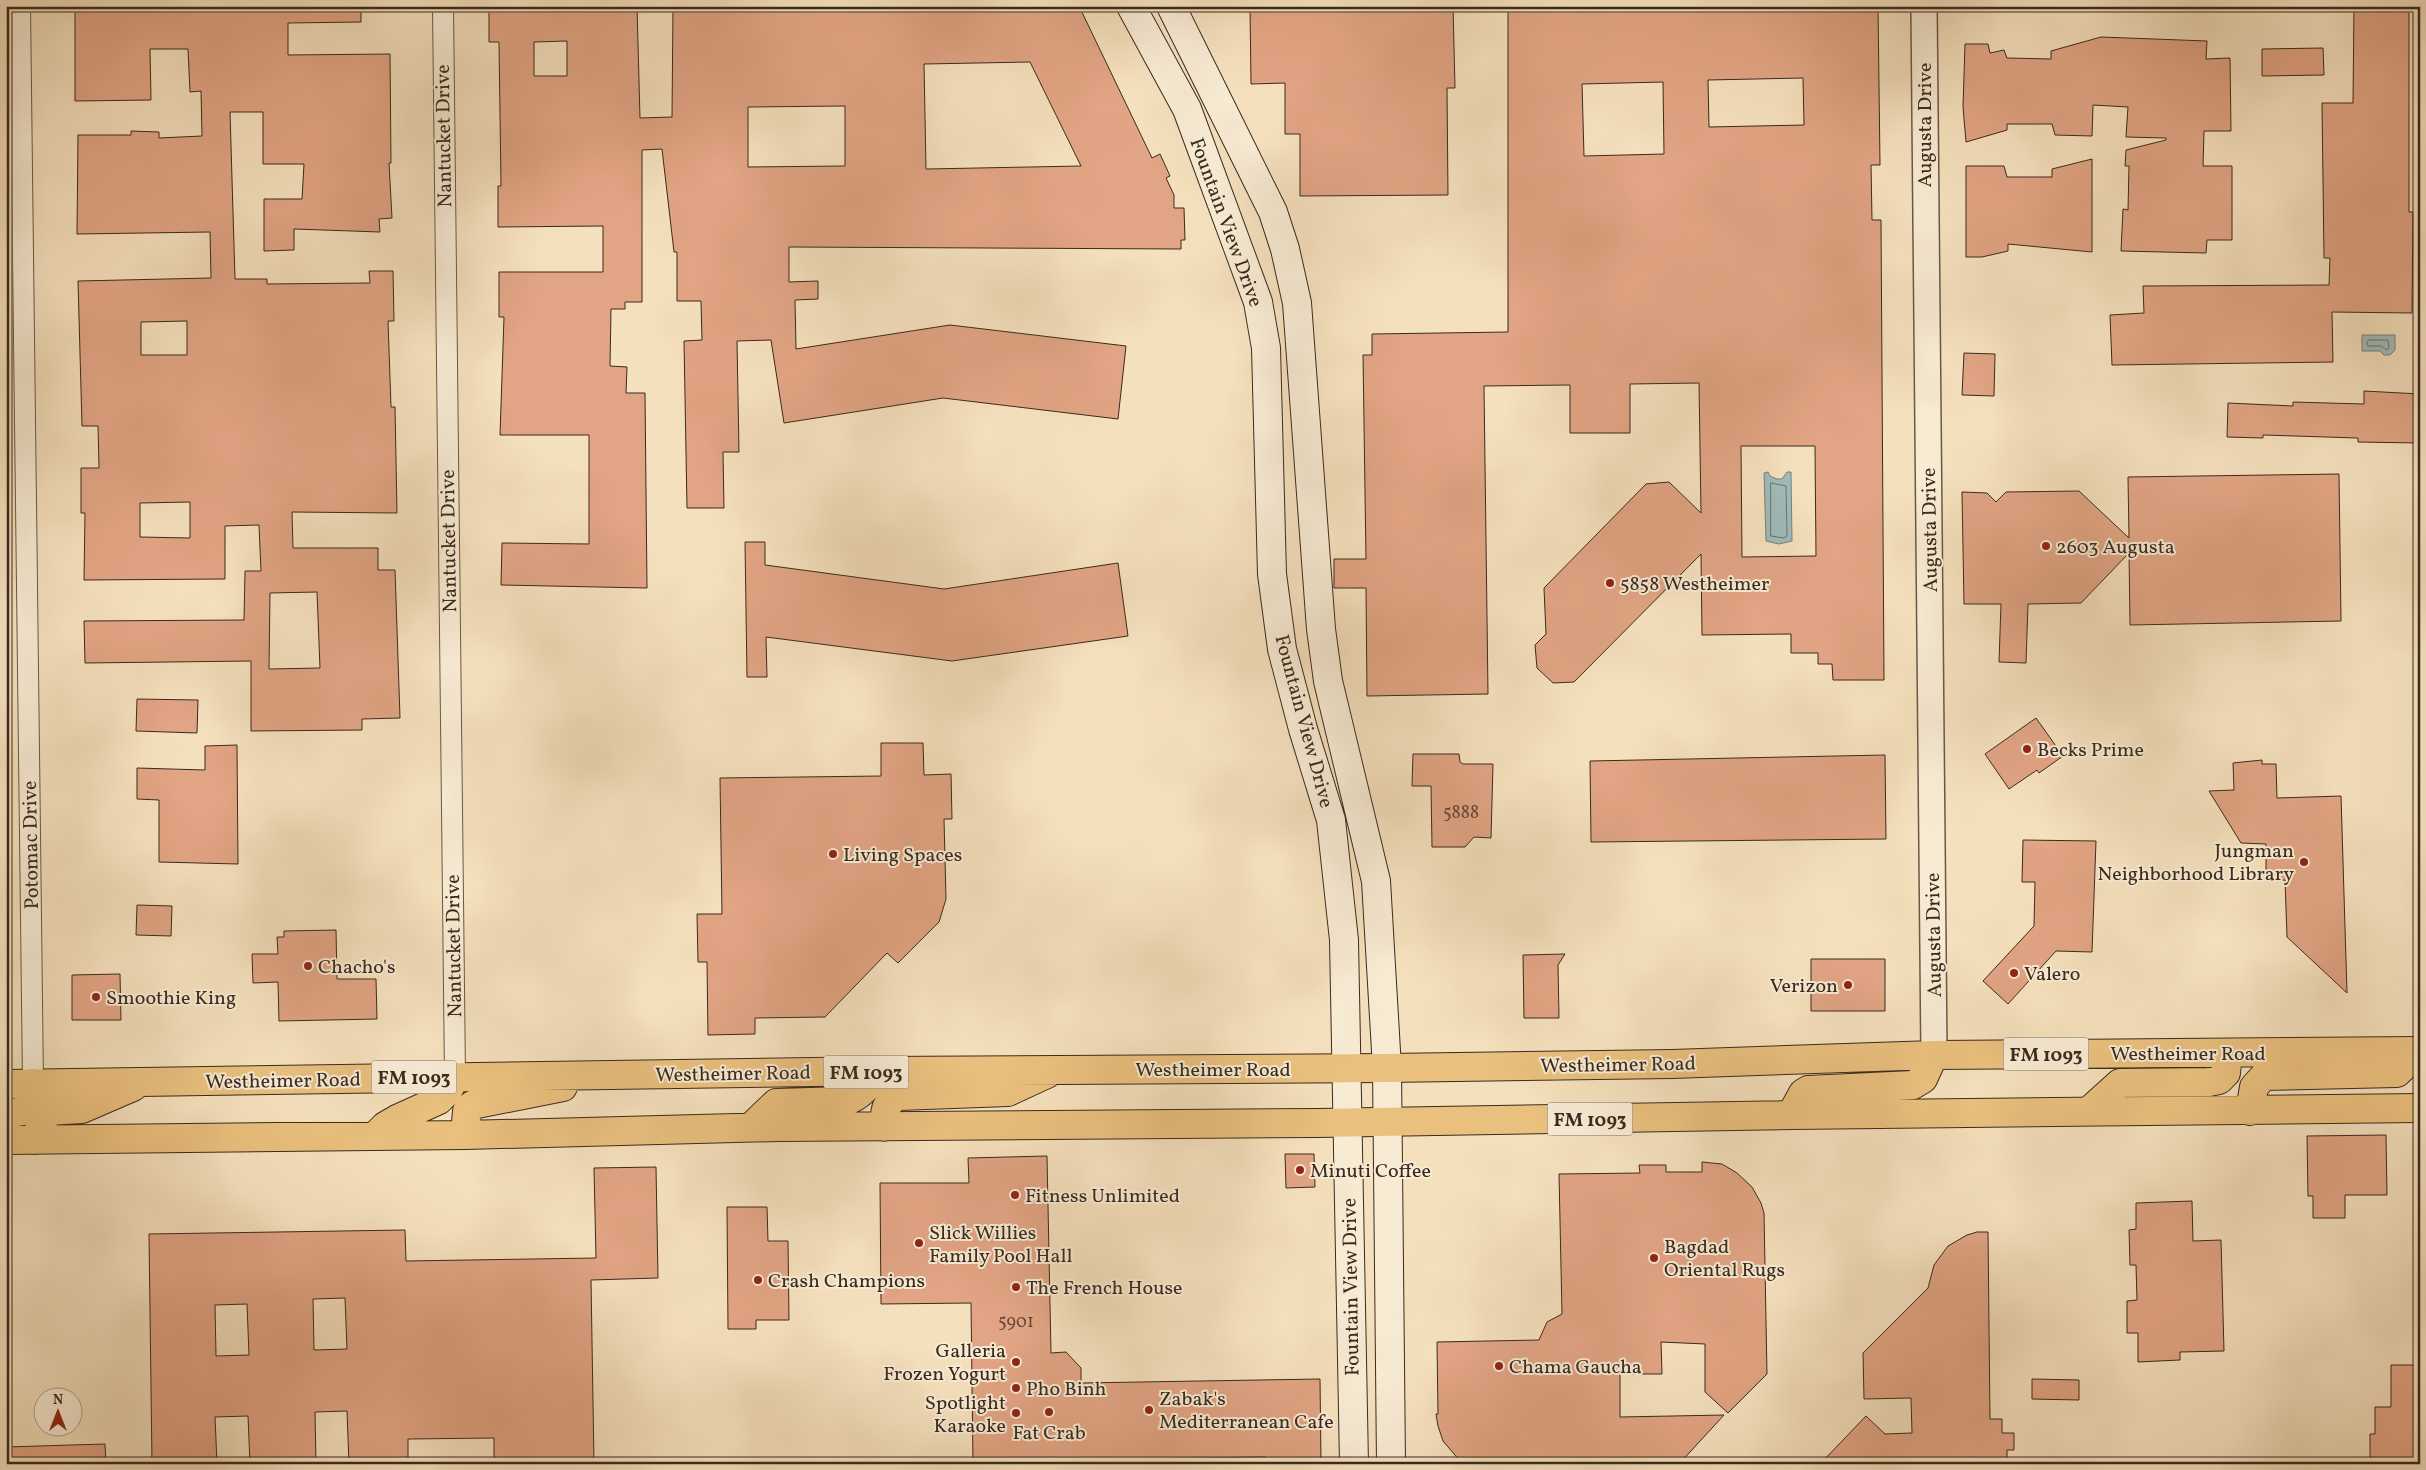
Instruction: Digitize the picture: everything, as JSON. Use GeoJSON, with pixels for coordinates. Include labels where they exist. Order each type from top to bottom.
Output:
{"type":"FeatureCollection","features":[{"type":"Feature","properties":{"kind":"main road","name":"Fountain View Drive"},"geometry":{"type":"LineString","coordinates":[[1131,6],[1187,109],[1258,302],[1266,348],[1272,574],[1282,649],[1303,729],[1331,820],[1344,940],[1354,1464]]}},
{"type":"Feature","properties":{"kind":"main road","name":"Fountain View Drive"},"geometry":{"type":"LineString","coordinates":[[1171,6],[1273,212],[1285,249],[1297,303],[1321,629],[1328,681],[1376,881],[1387,1068],[1391,1464]]}},
{"type":"Feature","properties":{"kind":"main road"},"geometry":{"type":"LineString","coordinates":[[1266,348],[1300,345]]}},
{"type":"Feature","properties":{"kind":"main road"},"geometry":{"type":"LineString","coordinates":[[1292,687],[1328,681]]}},
{"type":"Feature","properties":{"kind":"main road"},"geometry":{"type":"LineString","coordinates":[[1303,729],[1338,721]]}},
{"type":"Feature","properties":{"kind":"main road","name":"Westheimer Road"},"geometry":{"type":"LineString","coordinates":[[6,1084],[879,1071],[1387,1068],[1672,1064],[1934,1055],[2420,1051]]}},
{"type":"Feature","properties":{"kind":"main road"},"geometry":{"type":"LineString","coordinates":[[2250,1111],[2254,1087],[2264,1076],[2397,1074],[2420,1051]]}},
{"type":"Feature","properties":{"kind":"main road"},"geometry":{"type":"LineString","coordinates":[[2089,1111],[2120,1084],[2209,1082],[2219,1080],[2226,1073],[2228,1054]]}},
{"type":"Feature","properties":{"kind":"main road"},"geometry":{"type":"LineString","coordinates":[[1791,1115],[1803,1093],[1808,1090],[1914,1085],[1923,1079],[1934,1055]]}},
{"type":"Feature","properties":{"kind":"main road"},"geometry":{"type":"LineString","coordinates":[[884,1127],[885,1107],[890,1100],[899,1096],[1008,1092],[1056,1070]]}},
{"type":"Feature","properties":{"kind":"main road"},"geometry":{"type":"LineString","coordinates":[[751,1127],[776,1103],[846,1101],[855,1098],[863,1092],[879,1071]]}},
{"type":"Feature","properties":{"kind":"main road"},"geometry":{"type":"LineString","coordinates":[[465,1135],[467,1111],[472,1105],[620,1075]]}},
{"type":"Feature","properties":{"kind":"main road"},"geometry":{"type":"LineString","coordinates":[[376,1135],[385,1126],[439,1100],[448,1091],[455,1077]]}},
{"type":"Feature","properties":{"kind":"main road"},"geometry":{"type":"LineString","coordinates":[[34,1140],[48,1111],[82,1109],[144,1083]]}},
{"type":"Feature","properties":{"kind":"main road"},"geometry":{"type":"LineString","coordinates":[[6,1114],[23,1111],[28,1104],[33,1084]]}},
{"type":"Feature","properties":{"kind":"main road","name":"FM 1093"},"geometry":{"type":"LineString","coordinates":[[6,1140],[465,1135],[751,1127],[1347,1123],[1791,1115],[1942,1115],[2089,1111],[2420,1108]]}},
{"type":"Feature","properties":{"kind":"street","name":"Potomac Drive"},"geometry":{"type":"LineString","coordinates":[[20,6],[33,1084]]}},
{"type":"Feature","properties":{"kind":"street","name":"Nantucket Drive"},"geometry":{"type":"LineString","coordinates":[[443,6],[455,1077]]}},
{"type":"Feature","properties":{"kind":"street","name":"Augusta Drive"},"geometry":{"type":"LineString","coordinates":[[1924,6],[1934,1055]]}},
{"type":"Feature","properties":{"kind":"water"},"geometry":{"type":"Polygon","coordinates":[[[2362,335],[2395,335],[2395,350],[2390,355],[2384,355],[2380,351],[2362,351],[2362,335]]]}},
{"type":"Feature","properties":{"kind":"water"},"geometry":{"type":"Polygon","coordinates":[[[1768,472],[1770,476],[1782,479],[1787,472],[1791,472],[1792,541],[1779,544],[1766,541],[1764,473],[1768,472]]]}},
{"type":"Feature","properties":{"kind":"building"},"geometry":{"type":"Polygon","coordinates":[[[75,6],[361,6],[361,22],[288,23],[288,55],[390,54],[391,163],[389,163],[392,218],[379,219],[380,232],[294,229],[294,250],[264,251],[264,199],[302,199],[304,164],[263,164],[263,112],[230,112],[235,279],[267,279],[267,284],[370,283],[369,271],[393,271],[394,321],[388,321],[391,407],[395,407],[397,513],[292,512],[293,548],[378,548],[378,570],[395,570],[400,718],[362,719],[362,730],[251,731],[251,661],[85,663],[84,621],[244,620],[245,571],[261,571],[259,525],[225,526],[225,579],[84,580],[85,513],[81,513],[81,468],[99,468],[98,426],[82,426],[78,281],[211,278],[210,232],[77,234],[78,135],[131,135],[131,131],[159,132],[159,138],[202,136],[201,91],[190,92],[188,49],[150,49],[151,100],[75,101],[75,6]],[[187,321],[141,322],[141,355],[187,355],[187,321]],[[190,502],[140,503],[140,537],[190,538],[190,502]],[[317,592],[270,593],[269,669],[320,668],[317,592]]]}},
{"type":"Feature","properties":{"kind":"building"},"geometry":{"type":"Polygon","coordinates":[[[489,6],[637,6],[640,118],[672,117],[673,6],[1079,6],[1152,158],[1160,154],[1170,176],[1166,178],[1174,195],[1174,208],[1184,208],[1185,240],[1181,240],[1181,249],[789,247],[789,282],[818,281],[818,299],[795,300],[796,349],[950,325],[1126,346],[1118,419],[943,398],[784,423],[771,340],[737,341],[739,452],[723,452],[724,508],[687,508],[684,341],[702,340],[701,301],[677,301],[677,252],[674,252],[662,149],[642,150],[642,302],[625,302],[625,309],[611,309],[610,366],[627,367],[626,393],[645,393],[647,588],[501,585],[502,543],[589,544],[589,435],[500,435],[504,317],[499,317],[499,272],[603,272],[603,226],[498,227],[498,186],[501,186],[499,42],[489,42],[489,6]],[[567,41],[534,42],[534,76],[567,76],[567,41]],[[1030,62],[924,64],[926,169],[1081,166],[1030,62]],[[845,106],[748,107],[748,167],[845,166],[845,106]]]}},
{"type":"Feature","properties":{"kind":"building"},"geometry":{"type":"Polygon","coordinates":[[[1250,6],[1453,6],[1455,88],[1447,88],[1448,195],[1300,196],[1300,134],[1285,134],[1285,83],[1251,84],[1250,6]]]}},
{"type":"Feature","properties":{"kind":"building"},"geometry":{"type":"Polygon","coordinates":[[[1878,6],[1880,165],[1871,165],[1872,220],[1881,220],[1884,680],[1833,680],[1832,664],[1818,664],[1818,653],[1791,653],[1791,634],[1702,635],[1701,554],[1574,682],[1553,683],[1537,668],[1535,645],[1546,634],[1544,588],[1646,484],[1669,482],[1701,513],[1699,383],[1630,384],[1630,433],[1570,433],[1570,385],[1484,386],[1488,694],[1367,696],[1366,588],[1334,588],[1334,559],[1366,559],[1363,355],[1372,355],[1372,334],[1508,332],[1508,8],[1878,6]],[[1803,78],[1708,80],[1709,127],[1804,125],[1803,78]],[[1663,82],[1582,84],[1584,156],[1664,154],[1663,82]],[[1741,446],[1742,557],[1816,556],[1815,446],[1741,446]]]}},
{"type":"Feature","properties":{"kind":"building"},"geometry":{"type":"Polygon","coordinates":[[[2354,6],[2409,6],[2409,212],[2413,212],[2412,313],[2332,312],[2333,362],[2112,365],[2110,315],[2144,313],[2143,286],[2329,285],[2330,258],[2324,258],[2322,103],[2353,103],[2354,6]]]}},
{"type":"Feature","properties":{"kind":"building"},"geometry":{"type":"Polygon","coordinates":[[[2101,37],[2207,41],[2206,59],[2230,58],[2231,131],[2204,131],[2203,166],[2232,166],[2232,240],[2207,240],[2206,253],[2121,251],[2123,209],[2128,210],[2129,166],[2125,166],[2126,150],[2166,140],[2166,138],[2126,137],[2128,107],[2093,105],[2092,136],[2055,135],[2052,124],[2007,124],[2007,130],[1966,142],[1963,107],[1965,44],[1988,44],[1990,53],[2004,50],[2007,58],[2051,59],[2051,51],[2101,37]]]}},
{"type":"Feature","properties":{"kind":"building"},"geometry":{"type":"Polygon","coordinates":[[[2323,48],[2324,75],[2262,76],[2262,49],[2323,48]]]}},
{"type":"Feature","properties":{"kind":"building"},"geometry":{"type":"Polygon","coordinates":[[[2092,159],[2092,252],[2008,244],[2008,251],[1982,257],[1966,257],[1966,166],[2004,166],[2007,177],[2052,177],[2052,169],[2092,159]]]}},
{"type":"Feature","properties":{"kind":"building"},"geometry":{"type":"Polygon","coordinates":[[[1964,353],[1995,354],[1994,396],[1962,395],[1964,353]]]}},
{"type":"Feature","properties":{"kind":"building"},"geometry":{"type":"Polygon","coordinates":[[[2364,391],[2420,394],[2420,443],[2358,442],[2358,438],[2263,435],[2263,438],[2227,437],[2228,403],[2293,406],[2293,402],[2364,404],[2364,391]]]}},
{"type":"Feature","properties":{"kind":"building"},"geometry":{"type":"Polygon","coordinates":[[[2339,474],[2341,621],[2130,625],[2129,553],[2081,603],[2028,604],[2026,663],[1999,662],[2001,604],[1964,604],[1962,492],[1987,493],[1996,502],[2006,492],[2079,491],[2129,538],[2128,477],[2339,474]]]}},
{"type":"Feature","properties":{"kind":"building"},"geometry":{"type":"Polygon","coordinates":[[[745,542],[765,542],[765,565],[944,589],[1118,563],[1128,636],[952,661],[766,637],[767,677],[747,677],[745,542]]]}},
{"type":"Feature","properties":{"kind":"building"},"geometry":{"type":"Polygon","coordinates":[[[137,699],[198,700],[197,733],[136,731],[137,699]]]}},
{"type":"Feature","properties":{"kind":"building"},"geometry":{"type":"Polygon","coordinates":[[[2036,718],[2063,756],[2039,773],[2037,770],[2009,789],[1985,754],[2036,718]]]}},
{"type":"Feature","properties":{"kind":"building","name":"Living Spaces"},"geometry":{"type":"Polygon","coordinates":[[[881,743],[923,743],[924,775],[951,774],[952,819],[944,819],[946,899],[939,922],[898,963],[887,953],[825,1017],[755,1018],[755,1034],[708,1035],[707,962],[698,962],[697,914],[722,914],[720,778],[881,776],[881,743]]]}},
{"type":"Feature","properties":{"kind":"building"},"geometry":{"type":"Polygon","coordinates":[[[237,745],[238,864],[159,862],[159,800],[137,799],[137,768],[205,770],[205,746],[237,745]]]}},
{"type":"Feature","properties":{"kind":"building"},"geometry":{"type":"Polygon","coordinates":[[[1413,754],[1459,754],[1460,762],[1463,764],[1493,764],[1491,838],[1474,837],[1465,847],[1432,847],[1431,786],[1412,786],[1413,754]]]}},
{"type":"Feature","properties":{"kind":"building"},"geometry":{"type":"Polygon","coordinates":[[[1885,755],[1886,839],[1591,842],[1590,761],[1885,755]]]}},
{"type":"Feature","properties":{"kind":"building","name":"Jungman Neighborhood Library"},"geometry":{"type":"Polygon","coordinates":[[[2262,760],[2262,764],[2276,764],[2277,798],[2341,796],[2347,993],[2287,937],[2285,880],[2266,880],[2266,844],[2241,843],[2209,791],[2234,790],[2233,763],[2262,760]]]}},
{"type":"Feature","properties":{"kind":"building"},"geometry":{"type":"Polygon","coordinates":[[[2023,840],[2096,841],[2092,952],[2056,951],[2008,1004],[1983,981],[2034,926],[2035,882],[2022,882],[2023,840]]]}},
{"type":"Feature","properties":{"kind":"building"},"geometry":{"type":"Polygon","coordinates":[[[137,905],[172,906],[171,936],[136,935],[137,905]]]}},
{"type":"Feature","properties":{"kind":"building","name":"Chacho's"},"geometry":{"type":"Polygon","coordinates":[[[336,930],[337,979],[376,979],[377,1019],[279,1021],[278,982],[253,983],[252,954],[278,954],[277,937],[284,937],[284,931],[336,930]]]}},
{"type":"Feature","properties":{"kind":"building"},"geometry":{"type":"Polygon","coordinates":[[[1565,954],[1558,965],[1559,1018],[1524,1018],[1523,955],[1565,954]]]}},
{"type":"Feature","properties":{"kind":"building","name":"Verizon"},"geometry":{"type":"Polygon","coordinates":[[[1811,959],[1885,959],[1885,1011],[1811,1011],[1811,959]]]}},
{"type":"Feature","properties":{"kind":"building","name":"Smoothie King"},"geometry":{"type":"Polygon","coordinates":[[[120,974],[121,1020],[72,1020],[72,975],[120,974]]]}},
{"type":"Feature","properties":{"kind":"building"},"geometry":{"type":"Polygon","coordinates":[[[2386,1135],[2387,1195],[2345,1195],[2345,1218],[2313,1218],[2313,1196],[2308,1196],[2307,1136],[2386,1135]]]}},
{"type":"Feature","properties":{"kind":"building","name":"Minuti Coffee"},"geometry":{"type":"Polygon","coordinates":[[[1285,1154],[1314,1154],[1315,1187],[1286,1188],[1285,1154]]]}},
{"type":"Feature","properties":{"kind":"building"},"geometry":{"type":"Polygon","coordinates":[[[1047,1156],[1051,1353],[1066,1352],[1081,1368],[1081,1383],[1320,1379],[1321,1464],[1265,1464],[1265,1457],[1064,1460],[1064,1464],[973,1464],[971,1303],[881,1304],[880,1183],[969,1183],[968,1158],[1047,1156]]]}},
{"type":"Feature","properties":{"kind":"building"},"geometry":{"type":"Polygon","coordinates":[[[1702,1162],[1722,1164],[1737,1173],[1752,1187],[1761,1203],[1764,1213],[1767,1374],[1728,1413],[1705,1392],[1705,1344],[1661,1342],[1662,1374],[1620,1374],[1620,1417],[1724,1415],[1679,1464],[1463,1464],[1443,1441],[1438,1426],[1436,1414],[1438,1414],[1437,1342],[1539,1340],[1547,1322],[1562,1314],[1559,1174],[1640,1173],[1639,1165],[1666,1165],[1666,1172],[1702,1172],[1702,1162]]]}},
{"type":"Feature","properties":{"kind":"building"},"geometry":{"type":"Polygon","coordinates":[[[656,1167],[658,1278],[591,1280],[594,1464],[494,1464],[494,1438],[408,1439],[408,1464],[349,1464],[347,1411],[315,1412],[316,1464],[250,1464],[248,1416],[215,1417],[217,1464],[152,1464],[149,1234],[405,1230],[406,1261],[596,1258],[594,1168],[656,1167]],[[345,1298],[313,1299],[314,1350],[347,1349],[345,1298]],[[247,1304],[215,1305],[216,1356],[249,1355],[247,1304]]]}},
{"type":"Feature","properties":{"kind":"building"},"geometry":{"type":"Polygon","coordinates":[[[2192,1201],[2193,1241],[2221,1240],[2224,1351],[2180,1352],[2180,1360],[2138,1362],[2138,1333],[2127,1333],[2127,1301],[2137,1300],[2136,1265],[2130,1265],[2129,1230],[2136,1229],[2136,1203],[2192,1201]]]}},
{"type":"Feature","properties":{"kind":"building","name":"Crash Champions"},"geometry":{"type":"Polygon","coordinates":[[[727,1207],[767,1207],[768,1241],[788,1241],[789,1320],[756,1320],[756,1329],[728,1329],[727,1207]]]}},
{"type":"Feature","properties":{"kind":"building"},"geometry":{"type":"Polygon","coordinates":[[[1977,1232],[1988,1232],[1990,1419],[2002,1419],[2002,1433],[2014,1433],[2014,1450],[2007,1450],[2007,1464],[1820,1464],[1866,1416],[1885,1434],[1912,1433],[1911,1398],[1864,1399],[1863,1353],[1928,1288],[1934,1265],[1948,1246],[1967,1235],[1977,1232]]]}},
{"type":"Feature","properties":{"kind":"building"},"geometry":{"type":"Polygon","coordinates":[[[2391,1365],[2420,1365],[2420,1464],[2370,1464],[2370,1434],[2375,1434],[2375,1407],[2391,1407],[2391,1365]]]}},
{"type":"Feature","properties":{"kind":"building"},"geometry":{"type":"Polygon","coordinates":[[[2032,1379],[2079,1380],[2079,1400],[2032,1399],[2032,1379]]]}},
{"type":"Feature","properties":{"kind":"building"},"geometry":{"type":"Polygon","coordinates":[[[105,1444],[106,1464],[6,1464],[6,1447],[105,1444]]]}},
{"type":"Feature","properties":{"kind":"place","name":"2603 Augusta"},"geometry":{"type":"Point","coordinates":[2046,546]}},
{"type":"Feature","properties":{"kind":"place","name":"5858 Westheimer"},"geometry":{"type":"Point","coordinates":[1610,583]}},
{"type":"Feature","properties":{"kind":"place","name":"Becks Prime"},"geometry":{"type":"Point","coordinates":[2027,749]}},
{"type":"Feature","properties":{"kind":"place","name":"Living Spaces"},"geometry":{"type":"Point","coordinates":[833,854]}},
{"type":"Feature","properties":{"kind":"place","name":"Jungman Neighborhood Library"},"geometry":{"type":"Point","coordinates":[2304,862]}},
{"type":"Feature","properties":{"kind":"place","name":"Chacho's"},"geometry":{"type":"Point","coordinates":[308,966]}},
{"type":"Feature","properties":{"kind":"place","name":"Valero"},"geometry":{"type":"Point","coordinates":[2014,973]}},
{"type":"Feature","properties":{"kind":"place","name":"Verizon"},"geometry":{"type":"Point","coordinates":[1848,985]}},
{"type":"Feature","properties":{"kind":"place","name":"Smoothie King"},"geometry":{"type":"Point","coordinates":[96,997]}},
{"type":"Feature","properties":{"kind":"place","name":"Minuti Coffee"},"geometry":{"type":"Point","coordinates":[1300,1170]}},
{"type":"Feature","properties":{"kind":"place","name":"Fitness Unlimited"},"geometry":{"type":"Point","coordinates":[1015,1195]}},
{"type":"Feature","properties":{"kind":"place","name":"Slick Willies Family Pool Hall"},"geometry":{"type":"Point","coordinates":[919,1243]}},
{"type":"Feature","properties":{"kind":"place","name":"Bagdad Oriental Rugs"},"geometry":{"type":"Point","coordinates":[1654,1258]}},
{"type":"Feature","properties":{"kind":"place","name":"Crash Champions"},"geometry":{"type":"Point","coordinates":[758,1280]}},
{"type":"Feature","properties":{"kind":"place","name":"The French House"},"geometry":{"type":"Point","coordinates":[1016,1287]}},
{"type":"Feature","properties":{"kind":"place","name":"Galleria Frozen Yogurt"},"geometry":{"type":"Point","coordinates":[1016,1362]}},
{"type":"Feature","properties":{"kind":"place","name":"Chama Gaucha"},"geometry":{"type":"Point","coordinates":[1499,1366]}},
{"type":"Feature","properties":{"kind":"place","name":"Pho Binh"},"geometry":{"type":"Point","coordinates":[1016,1388]}},
{"type":"Feature","properties":{"kind":"place","name":"Zabak's Mediterranean Cafe"},"geometry":{"type":"Point","coordinates":[1149,1410]}},
{"type":"Feature","properties":{"kind":"place","name":"Fat Crab"},"geometry":{"type":"Point","coordinates":[1049,1412]}},
{"type":"Feature","properties":{"kind":"place","name":"Spotlight Karaoke"},"geometry":{"type":"Point","coordinates":[1016,1413]}}]}
